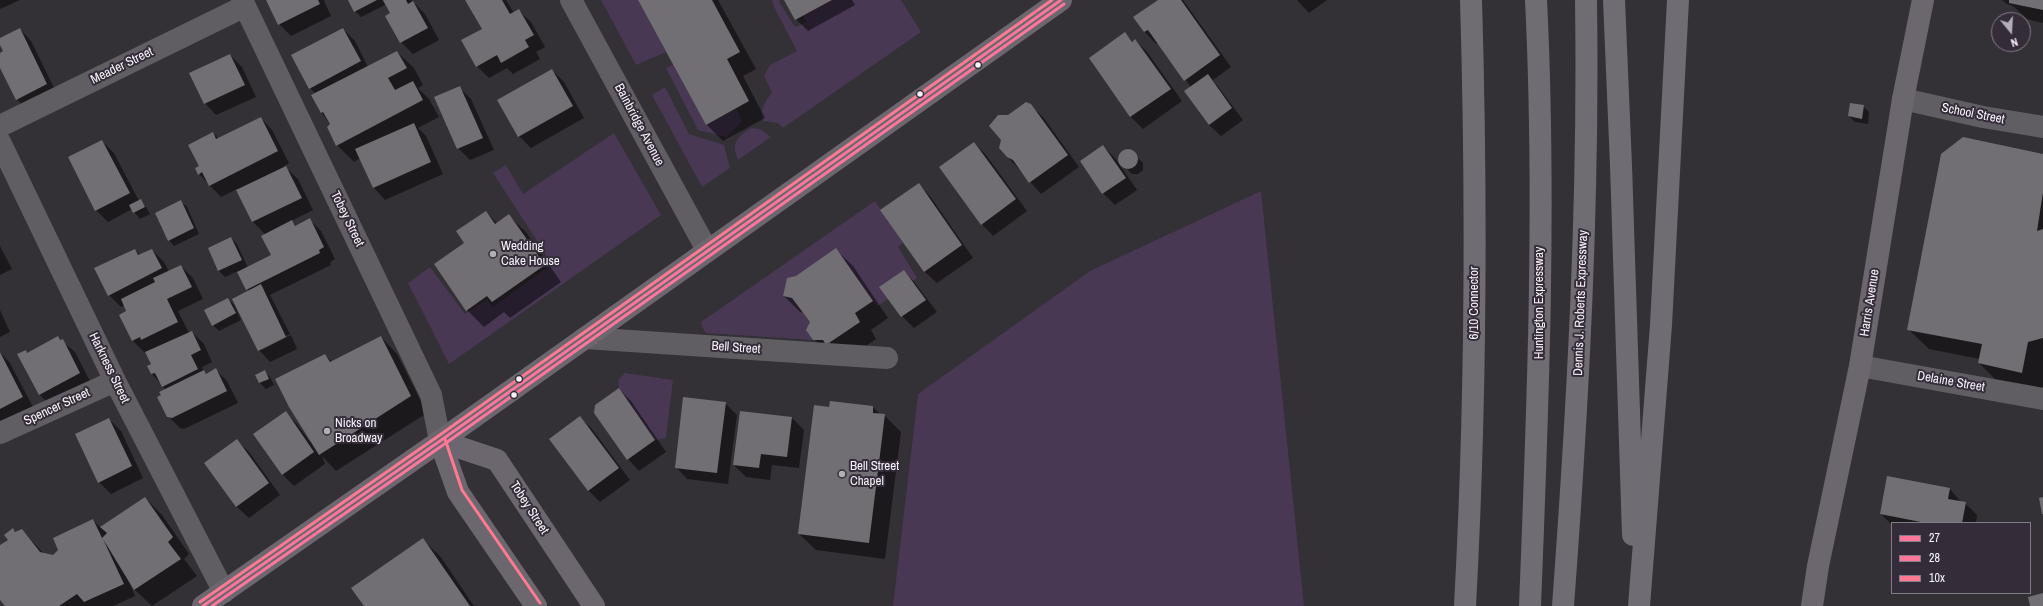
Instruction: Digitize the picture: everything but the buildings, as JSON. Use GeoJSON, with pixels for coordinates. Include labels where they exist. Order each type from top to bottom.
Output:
{"type":"FeatureCollection","features":[{"type":"Feature","properties":{"kind":"highway","name":"6/10 Connector"},"geometry":{"type":"LineString","coordinates":[[1465,606],[1473,428],[1475,313],[1474,109],[1471,0]]}},
{"type":"Feature","properties":{"kind":"highway","name":"Huntington Expressway"},"geometry":{"type":"LineString","coordinates":[[1530,606],[1540,329],[1540,182],[1536,0]]}},
{"type":"Feature","properties":{"kind":"highway","name":"Dennis J. Roberts Expressway"},"geometry":{"type":"LineString","coordinates":[[1563,606],[1574,444],[1583,248],[1586,0]]}},
{"type":"Feature","properties":{"kind":"highway"},"geometry":{"type":"LineString","coordinates":[[1614,0],[1622,165],[1637,606]]}},
{"type":"Feature","properties":{"kind":"highway"},"geometry":{"type":"LineString","coordinates":[[1637,606],[1661,325],[1678,0]]}},
{"type":"Feature","properties":{"kind":"main road"},"geometry":{"type":"LineString","coordinates":[[203,606],[440,441],[1061,0]]}},
{"type":"Feature","properties":{"kind":"main road","name":"Harris Avenue"},"geometry":{"type":"LineString","coordinates":[[1812,606],[1818,566],[1860,366],[1903,99],[1923,0]]}},
{"type":"Feature","properties":{"kind":"main road","name":"Tobey Street"},"geometry":{"type":"LineString","coordinates":[[440,441],[458,492],[536,606]]}},
{"type":"Feature","properties":{"kind":"main road","name":"Tobey Street"},"geometry":{"type":"LineString","coordinates":[[440,441],[497,460],[594,606]]}},
{"type":"Feature","properties":{"kind":"street","name":"Bainbridge Avenue"},"geometry":{"type":"LineString","coordinates":[[571,0],[707,250]]}},
{"type":"Feature","properties":{"kind":"street","name":"Meader Street"},"geometry":{"type":"LineString","coordinates":[[0,126],[243,3]]}},
{"type":"Feature","properties":{"kind":"street","name":"Tobey Street"},"geometry":{"type":"LineString","coordinates":[[243,3],[431,395],[440,441]]}},
{"type":"Feature","properties":{"kind":"street","name":"School Street"},"geometry":{"type":"LineString","coordinates":[[1903,99],[1983,117],[2043,127]]}},
{"type":"Feature","properties":{"kind":"street","name":"Harkness Street"},"geometry":{"type":"LineString","coordinates":[[0,142],[115,381],[224,592]]}},
{"type":"Feature","properties":{"kind":"street","name":"Bell Street"},"geometry":{"type":"LineString","coordinates":[[585,338],[887,358]]}},
{"type":"Feature","properties":{"kind":"street","name":"Delaine Street"},"geometry":{"type":"LineString","coordinates":[[1860,366],[2043,399]]}},
{"type":"Feature","properties":{"kind":"street","name":"Spencer Street"},"geometry":{"type":"LineString","coordinates":[[0,433],[115,381]]}},
{"type":"Feature","properties":{"kind":"shaded area"},"geometry":{"type":"Polygon","coordinates":[[[601,0],[638,0],[666,52],[636,65],[601,0]]]}},
{"type":"Feature","properties":{"kind":"shaded area"},"geometry":{"type":"Polygon","coordinates":[[[772,0],[780,0],[779,2],[795,27],[807,22],[803,16],[832,0],[901,0],[921,32],[783,128],[778,123],[763,121],[762,110],[772,92],[764,76],[770,65],[797,51],[774,7],[772,0]]]}},
{"type":"Feature","properties":{"kind":"shaded area"},"geometry":{"type":"Polygon","coordinates":[[[673,65],[706,125],[736,109],[742,121],[727,137],[698,130],[666,68],[673,65]]]}},
{"type":"Feature","properties":{"kind":"shaded area"},"geometry":{"type":"Polygon","coordinates":[[[665,87],[689,134],[724,145],[730,168],[702,187],[652,95],[665,87]]]}},
{"type":"Feature","properties":{"kind":"shaded area"},"geometry":{"type":"Polygon","coordinates":[[[751,128],[760,129],[771,137],[738,160],[735,149],[736,141],[751,128]]]}},
{"type":"Feature","properties":{"kind":"shaded area"},"geometry":{"type":"Polygon","coordinates":[[[614,133],[661,215],[449,364],[408,283],[430,267],[465,314],[487,299],[493,307],[552,264],[493,173],[506,165],[523,194],[614,133]]]}},
{"type":"Feature","properties":{"kind":"shaded area"},"geometry":{"type":"Polygon","coordinates":[[[1261,191],[1304,606],[893,606],[918,394],[1090,271],[1261,191]]]}},
{"type":"Feature","properties":{"kind":"shaded area"},"geometry":{"type":"Polygon","coordinates":[[[875,201],[903,243],[898,247],[917,278],[878,306],[873,301],[796,276],[787,278],[783,296],[792,298],[810,322],[813,340],[706,333],[701,322],[875,201]]]}},
{"type":"Feature","properties":{"kind":"shaded area"},"geometry":{"type":"Polygon","coordinates":[[[625,373],[673,380],[666,438],[655,440],[619,388],[618,380],[625,373]]]}},
{"type":"Feature","properties":{"kind":"transit line","name":"10x"},"geometry":{"type":"LineString","coordinates":[[200,602],[437,437],[1052,0]]}},
{"type":"Feature","properties":{"kind":"transit line","name":"27"},"geometry":{"type":"LineString","coordinates":[[203,606],[440,441],[1061,0]]}},
{"type":"Feature","properties":{"kind":"transit line","name":"28"},"geometry":{"type":"LineString","coordinates":[[212,606],[443,445],[1064,4]]}},
{"type":"Feature","properties":{"kind":"transit line","name":"10x"},"geometry":{"type":"LineString","coordinates":[[445,439],[462,490],[540,603]]}},
{"type":"Feature","properties":{"kind":"place","name":"Wedding Cake House"},"geometry":{"type":"Point","coordinates":[493,254]}},
{"type":"Feature","properties":{"kind":"place","name":"Nicks on Broadway"},"geometry":{"type":"Point","coordinates":[327,431]}},
{"type":"Feature","properties":{"kind":"place","name":"Bell Street Chapel"},"geometry":{"type":"Point","coordinates":[842,474]}}]}
